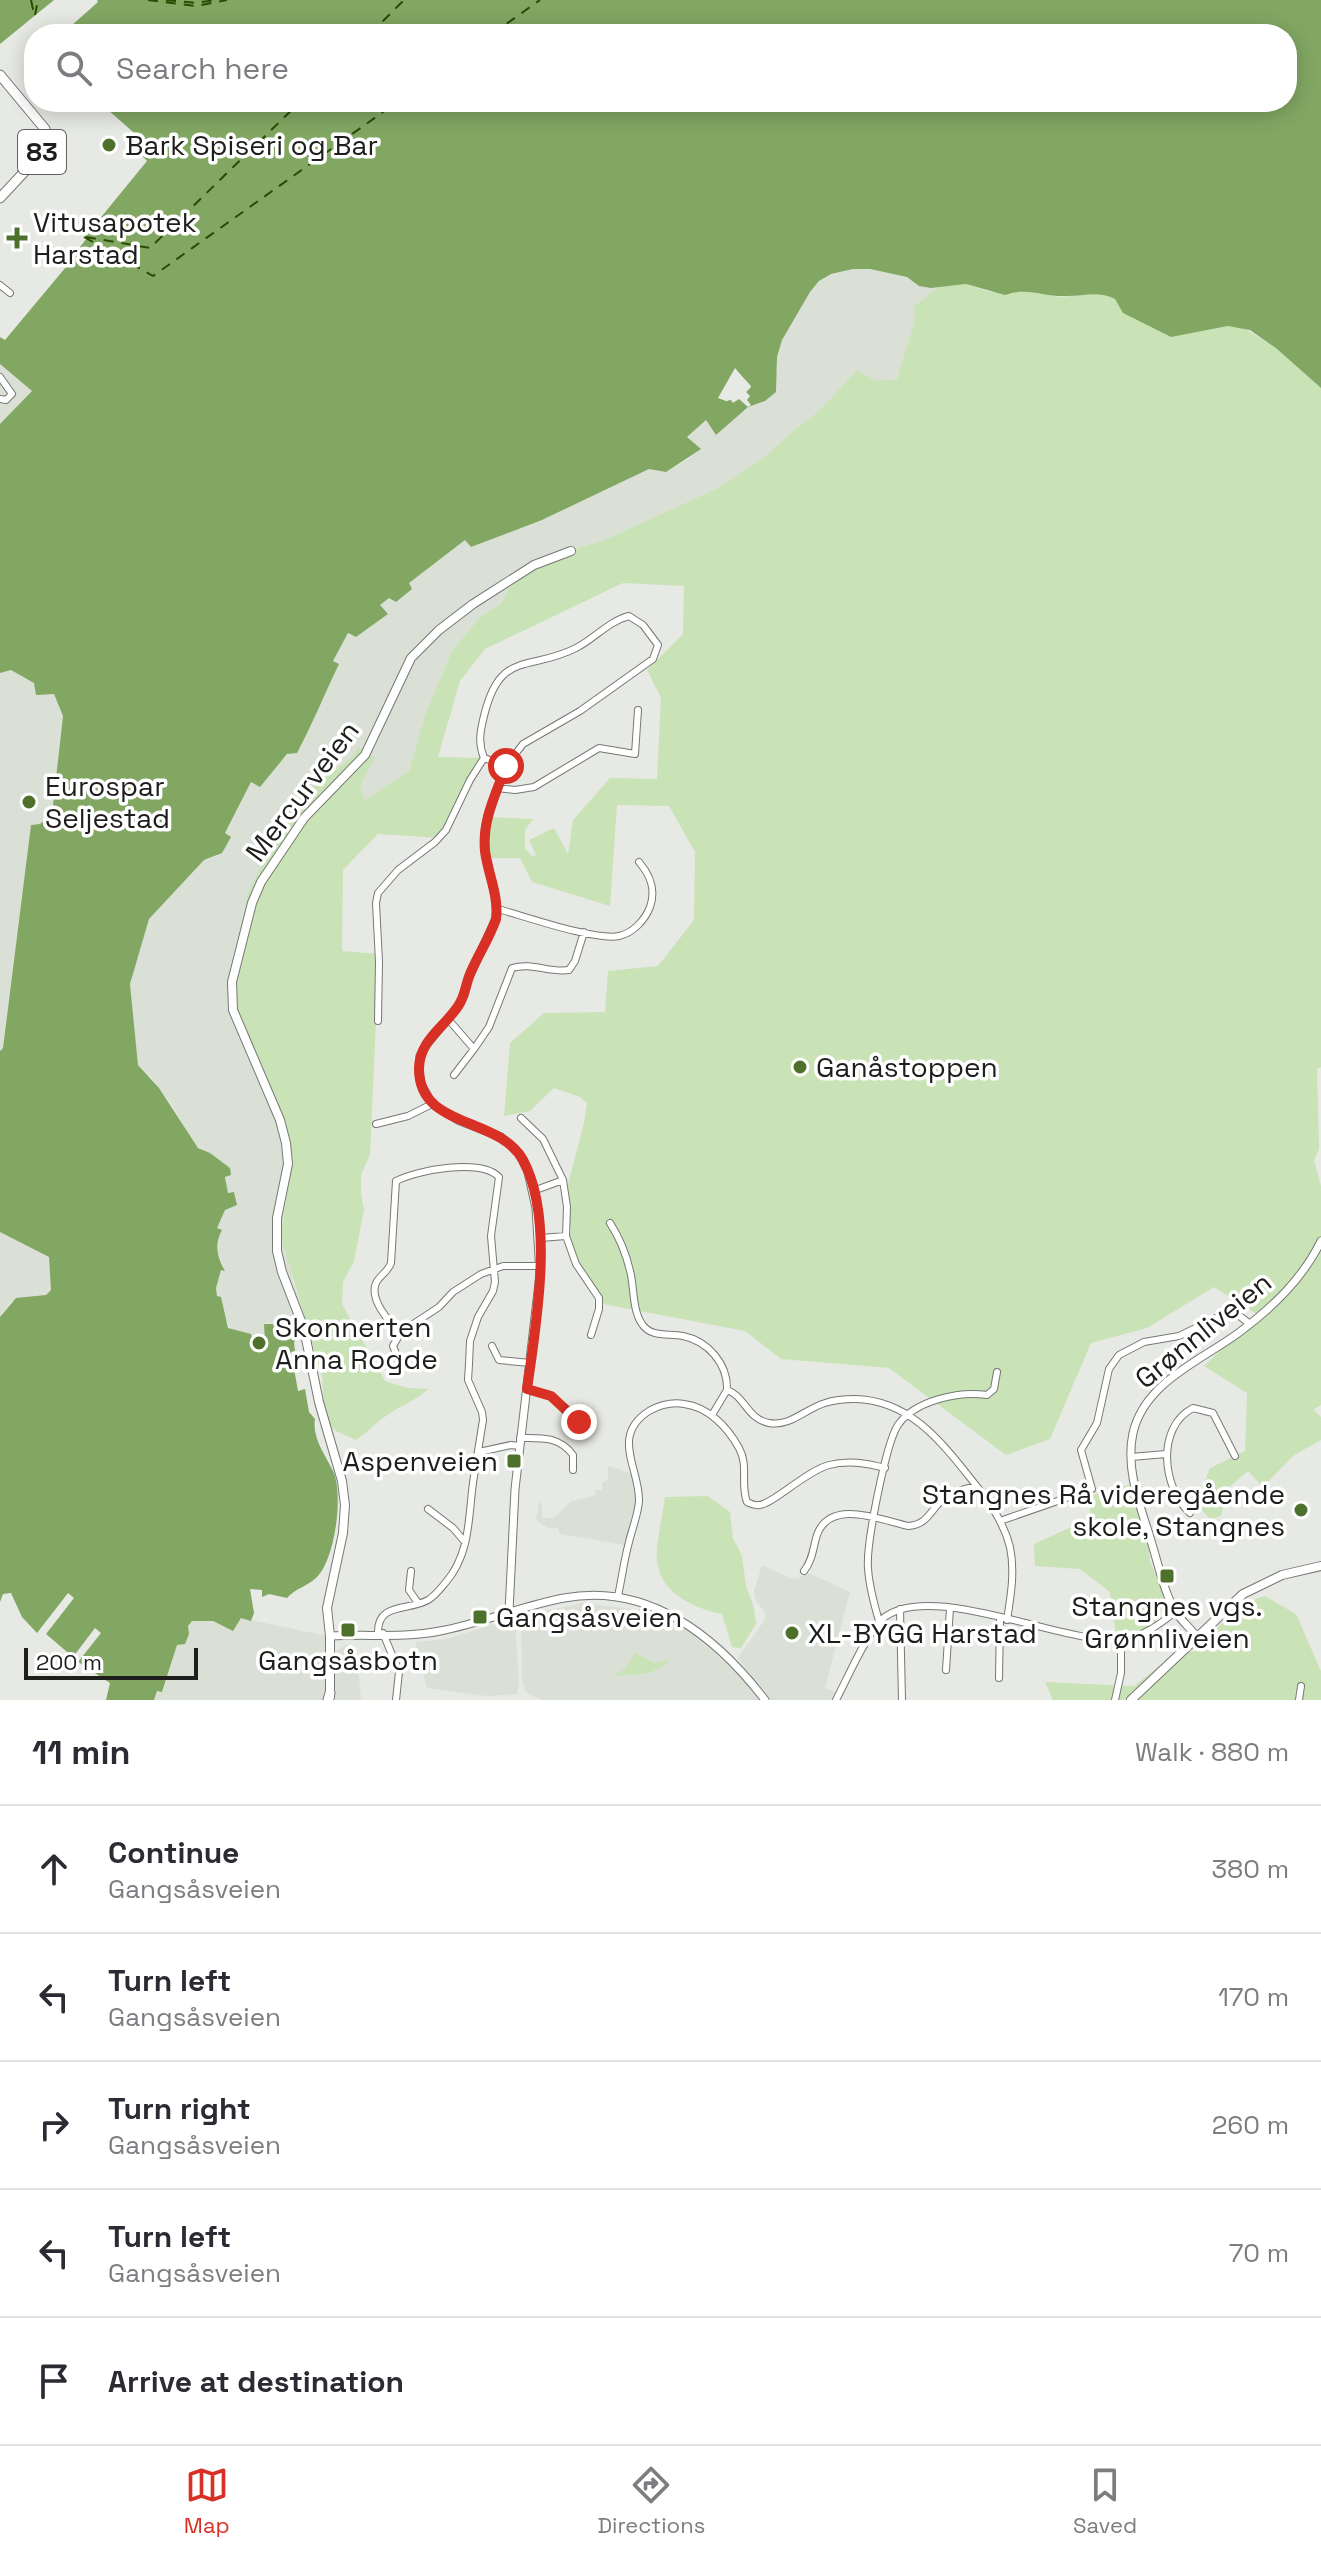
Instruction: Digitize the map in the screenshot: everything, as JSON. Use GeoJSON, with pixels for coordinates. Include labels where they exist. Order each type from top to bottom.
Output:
{"type":"FeatureCollection","features":[{"type":"Feature","properties":{"kind":"highway","name":"83"},"geometry":{"type":"LineString","coordinates":[[0,75],[24,105]]}},
{"type":"Feature","properties":{"kind":"highway","name":"83"},"geometry":{"type":"LineString","coordinates":[[0,198],[40,155],[47,141],[47,132],[30,112]]}},
{"type":"Feature","properties":{"kind":"main road","name":"Mercurveien"},"geometry":{"type":"LineString","coordinates":[[330,1698],[327,1608],[343,1533],[345,1505],[342,1481],[319,1402],[304,1329],[279,1261],[276,1230],[287,1175],[286,1143],[280,1120],[233,1010],[232,982],[252,903],[261,882],[304,818],[365,755],[411,658],[439,630],[473,604],[534,565],[571,551]]}},
{"type":"Feature","properties":{"kind":"main road"},"geometry":{"type":"LineString","coordinates":[[1131,1700],[1243,1594],[1282,1575],[1321,1566]]}},
{"type":"Feature","properties":{"kind":"street"},"geometry":{"type":"LineString","coordinates":[[0,285],[10,293]]}},
{"type":"Feature","properties":{"kind":"street"},"geometry":{"type":"LineString","coordinates":[[0,377],[12,394],[6,400],[0,399]]}},
{"type":"Feature","properties":{"kind":"street"},"geometry":{"type":"LineString","coordinates":[[378,1021],[378,893],[398,870],[446,830],[484,758],[479,740],[492,690],[511,668],[562,655],[620,618],[629,616],[651,634],[658,645],[653,659],[603,697],[523,744],[506,766],[484,835],[498,909],[493,930],[468,979],[464,995],[420,1056],[421,1084],[432,1104],[458,1120],[487,1130],[508,1142],[523,1159],[533,1191],[540,1238],[540,1266],[520,1442],[509,1612]]}},
{"type":"Feature","properties":{"kind":"street"},"geometry":{"type":"LineString","coordinates":[[497,788],[515,790],[534,787],[599,748],[635,754],[638,710]]}},
{"type":"Feature","properties":{"kind":"street"},"geometry":{"type":"LineString","coordinates":[[484,758],[506,766]]}},
{"type":"Feature","properties":{"kind":"street"},"geometry":{"type":"LineString","coordinates":[[498,909],[584,932],[617,936],[637,927],[652,901],[653,888],[649,874],[639,862]]}},
{"type":"Feature","properties":{"kind":"street"},"geometry":{"type":"LineString","coordinates":[[454,1075],[489,1027],[512,968],[522,965],[556,972],[569,970],[584,932]]}},
{"type":"Feature","properties":{"kind":"street"},"geometry":{"type":"LineString","coordinates":[[448,1019],[474,1049]]}},
{"type":"Feature","properties":{"kind":"street"},"geometry":{"type":"LineString","coordinates":[[376,1124],[408,1116],[432,1104]]}},
{"type":"Feature","properties":{"kind":"street"},"geometry":{"type":"LineString","coordinates":[[521,1118],[543,1139],[563,1180],[567,1207],[566,1236],[576,1264],[599,1298],[591,1335]]}},
{"type":"Feature","properties":{"kind":"street"},"geometry":{"type":"LineString","coordinates":[[396,1700],[399,1672],[378,1624],[386,1612],[430,1599],[449,1579],[465,1542],[483,1420],[468,1380],[470,1341],[478,1317],[493,1291],[491,1236],[499,1177],[495,1172],[445,1168],[411,1174],[396,1181],[391,1263],[374,1288],[375,1298],[401,1332]]}},
{"type":"Feature","properties":{"kind":"street"},"geometry":{"type":"LineString","coordinates":[[533,1191],[563,1180]]}},
{"type":"Feature","properties":{"kind":"street"},"geometry":{"type":"LineString","coordinates":[[610,1223],[623,1243],[637,1312],[644,1326],[654,1333],[684,1336],[706,1347],[723,1366],[727,1390],[712,1415]]}},
{"type":"Feature","properties":{"kind":"street"},"geometry":{"type":"LineString","coordinates":[[540,1238],[566,1236]]}},
{"type":"Feature","properties":{"kind":"street","name":"Grønnliveien"},"geometry":{"type":"LineString","coordinates":[[1197,1637],[1175,1612],[1140,1506],[1131,1457],[1135,1424],[1153,1394],[1250,1324],[1300,1277],[1321,1241]]}},
{"type":"Feature","properties":{"kind":"street"},"geometry":{"type":"LineString","coordinates":[[399,1361],[393,1346],[401,1332],[439,1307],[447,1296],[465,1283],[503,1266],[540,1266]]}},
{"type":"Feature","properties":{"kind":"street"},"geometry":{"type":"LineString","coordinates":[[1000,1521],[1092,1489],[1081,1450],[1097,1423],[1107,1378],[1115,1359],[1133,1346],[1179,1336],[1226,1313],[1237,1314],[1250,1324]]}},
{"type":"Feature","properties":{"kind":"street"},"geometry":{"type":"LineString","coordinates":[[492,1346],[499,1360],[530,1363]]}},
{"type":"Feature","properties":{"kind":"street"},"geometry":{"type":"LineString","coordinates":[[879,1621],[867,1566],[874,1519],[896,1427],[931,1402],[947,1396],[971,1392],[987,1395],[994,1389],[997,1372]]}},
{"type":"Feature","properties":{"kind":"street"},"geometry":{"type":"LineString","coordinates":[[527,1389],[551,1396],[579,1422]]}},
{"type":"Feature","properties":{"kind":"street"},"geometry":{"type":"LineString","coordinates":[[727,1390],[735,1393],[749,1413],[768,1423],[782,1424],[825,1403],[852,1399],[879,1403],[909,1416],[935,1434],[988,1500],[1009,1545],[1013,1570],[1004,1619],[999,1678]]}},
{"type":"Feature","properties":{"kind":"street"},"geometry":{"type":"LineString","coordinates":[[618,1596],[639,1502],[629,1447],[633,1430],[646,1414],[667,1404],[693,1406],[712,1415],[741,1451],[747,1502],[755,1505],[765,1503],[805,1474],[827,1465],[854,1462],[885,1468]]}},
{"type":"Feature","properties":{"kind":"street"},"geometry":{"type":"LineString","coordinates":[[1190,1513],[1176,1498],[1166,1454],[1176,1420],[1193,1408],[1213,1413],[1235,1456]]}},
{"type":"Feature","properties":{"kind":"street"},"geometry":{"type":"LineString","coordinates":[[479,1452],[549,1439],[563,1444],[573,1455],[573,1470]]}},
{"type":"Feature","properties":{"kind":"street"},"geometry":{"type":"LineString","coordinates":[[1131,1457],[1166,1454]]}},
{"type":"Feature","properties":{"kind":"street"},"geometry":{"type":"LineString","coordinates":[[804,1571],[826,1520],[842,1513],[918,1525],[946,1496],[976,1486]]}},
{"type":"Feature","properties":{"kind":"street"},"geometry":{"type":"LineString","coordinates":[[428,1509],[453,1528],[465,1542]]}},
{"type":"Feature","properties":{"kind":"street"},"geometry":{"type":"LineString","coordinates":[[411,1571],[409,1590],[418,1603]]}},
{"type":"Feature","properties":{"kind":"street"},"geometry":{"type":"LineString","coordinates":[[330,1636],[435,1632],[564,1598],[599,1594],[618,1596],[672,1614],[698,1630],[765,1700]]}},
{"type":"Feature","properties":{"kind":"street"},"geometry":{"type":"LineString","coordinates":[[836,1700],[879,1621],[914,1605],[950,1608],[1121,1640],[1146,1632],[1175,1612]]}},
{"type":"Feature","properties":{"kind":"street"},"geometry":{"type":"LineString","coordinates":[[946,1670],[950,1608]]}},
{"type":"Feature","properties":{"kind":"street"},"geometry":{"type":"LineString","coordinates":[[900,1609],[902,1700]]}},
{"type":"Feature","properties":{"kind":"street"},"geometry":{"type":"LineString","coordinates":[[1115,1700],[1121,1673],[1121,1640]]}},
{"type":"Feature","properties":{"kind":"street"},"geometry":{"type":"LineString","coordinates":[[1299,1700],[1301,1686]]}},
{"type":"Feature","properties":{"kind":"shaded area"},"geometry":{"type":"Polygon","coordinates":[[[0,0],[54,0],[24,24],[0,44],[0,0]]]}},
{"type":"Feature","properties":{"kind":"shaded area"},"geometry":{"type":"Polygon","coordinates":[[[97,0],[1321,0],[1321,388],[1250,330],[1228,326],[1171,337],[1123,313],[1115,299],[1108,296],[1055,296],[1027,292],[1005,295],[966,284],[931,288],[919,286],[907,277],[870,269],[831,274],[819,281],[810,292],[782,340],[777,357],[776,392],[765,401],[748,407],[716,435],[706,420],[687,437],[701,449],[666,472],[649,469],[542,520],[471,547],[465,540],[409,583],[412,589],[396,602],[389,598],[380,605],[388,614],[356,637],[348,633],[333,661],[339,664],[297,753],[287,754],[260,787],[251,782],[225,833],[231,837],[222,853],[204,860],[149,919],[130,984],[138,1065],[159,1088],[198,1148],[230,1168],[231,1175],[225,1177],[228,1193],[234,1192],[237,1205],[225,1210],[217,1228],[222,1230],[218,1250],[225,1271],[221,1270],[217,1296],[221,1297],[228,1328],[251,1334],[253,1342],[265,1341],[264,1324],[293,1324],[299,1337],[294,1342],[295,1351],[291,1352],[298,1391],[305,1389],[309,1412],[315,1419],[317,1439],[333,1471],[338,1495],[333,1542],[317,1577],[287,1598],[269,1594],[262,1597],[262,1590],[250,1589],[254,1613],[251,1621],[241,1618],[233,1631],[213,1621],[192,1621],[185,1644],[177,1645],[162,1692],[157,1691],[154,1700],[106,1700],[110,1683],[78,1662],[101,1633],[95,1628],[73,1657],[46,1634],[74,1598],[68,1593],[37,1633],[22,1617],[11,1593],[3,1594],[0,1602],[0,1317],[16,1298],[46,1295],[51,1290],[49,1257],[0,1232],[0,1051],[3,1048],[31,825],[40,824],[52,814],[63,716],[54,694],[36,695],[34,683],[11,670],[0,673],[0,424],[32,391],[0,364],[0,337],[5,340],[81,249],[87,238],[83,234],[93,227],[147,161],[138,151],[143,148],[141,139],[110,112],[1297,112],[1297,24],[73,24],[97,0]],[[735,369],[719,398],[726,401],[739,398],[743,402],[749,396],[746,392],[751,386],[735,369]]]}},
{"type":"Feature","properties":{"kind":"shaded area"},"geometry":{"type":"Polygon","coordinates":[[[870,269],[907,277],[931,288],[939,287],[913,307],[915,320],[897,379],[876,381],[857,370],[819,411],[765,457],[718,488],[607,539],[544,559],[509,588],[501,604],[480,617],[452,651],[425,715],[409,771],[364,801],[360,786],[359,748],[351,758],[311,789],[247,894],[235,980],[281,1113],[292,1157],[284,1203],[293,1282],[311,1331],[296,1332],[293,1325],[265,1323],[265,1341],[252,1342],[241,1331],[231,1331],[217,1297],[221,1270],[225,1270],[217,1252],[217,1228],[225,1210],[237,1201],[234,1192],[228,1193],[224,1164],[193,1143],[175,1110],[152,1078],[138,1065],[130,984],[149,919],[204,860],[217,856],[251,782],[260,787],[272,769],[291,752],[317,710],[338,664],[333,661],[348,633],[356,637],[388,614],[380,605],[465,540],[471,547],[542,520],[649,469],[666,472],[689,459],[694,453],[687,438],[706,420],[716,434],[748,407],[765,401],[777,371],[782,340],[810,292],[831,274],[870,269]]]}},
{"type":"Feature","properties":{"kind":"shaded area"},"geometry":{"type":"Polygon","coordinates":[[[966,284],[990,292],[1036,291],[1060,297],[1102,293],[1115,299],[1128,315],[1171,337],[1228,326],[1244,328],[1277,349],[1321,388],[1321,1067],[1317,1069],[1319,1149],[1314,1160],[1321,1186],[1321,1405],[1313,1410],[1321,1417],[1321,1440],[1294,1455],[1263,1487],[1248,1471],[1228,1488],[1221,1516],[1210,1519],[1196,1504],[1210,1468],[1245,1451],[1247,1393],[1204,1366],[1258,1315],[1214,1287],[1147,1328],[1091,1343],[1050,1439],[1006,1455],[889,1368],[781,1359],[745,1331],[603,1304],[568,1254],[571,1227],[568,1226],[568,1184],[587,1103],[580,1097],[554,1088],[530,1111],[504,1116],[510,1043],[544,1013],[605,1012],[608,971],[658,966],[694,920],[695,852],[669,806],[617,805],[610,906],[532,882],[520,858],[486,858],[487,817],[533,819],[525,830],[525,849],[532,856],[536,855],[529,840],[554,828],[568,854],[573,820],[610,778],[657,779],[661,698],[647,670],[683,634],[684,586],[623,583],[485,649],[460,681],[438,757],[480,758],[439,838],[378,834],[343,870],[342,951],[379,954],[370,1155],[361,1175],[364,1210],[354,1261],[343,1282],[342,1304],[385,1381],[407,1388],[429,1389],[356,1440],[336,1431],[324,1409],[322,1376],[281,1237],[292,1156],[281,1113],[234,1005],[247,894],[270,849],[311,789],[351,758],[359,747],[375,757],[360,786],[365,800],[409,771],[425,715],[452,651],[480,617],[501,604],[509,588],[544,559],[607,539],[718,488],[765,457],[819,411],[857,370],[876,381],[897,379],[915,320],[913,307],[939,287],[966,284]]]}},
{"type":"Feature","properties":{"kind":"shaded area"},"geometry":{"type":"Polygon","coordinates":[[[0,364],[32,391],[1,424],[0,424],[0,364]]]}},
{"type":"Feature","properties":{"kind":"shaded area"},"geometry":{"type":"Polygon","coordinates":[[[11,670],[54,694],[63,716],[52,815],[40,824],[31,825],[3,1048],[0,1051],[0,673],[11,670]]]}},
{"type":"Feature","properties":{"kind":"shaded area"},"geometry":{"type":"Polygon","coordinates":[[[0,1232],[49,1257],[51,1291],[46,1295],[11,1301],[0,1317],[0,1232]]]}},
{"type":"Feature","properties":{"kind":"shaded area"},"geometry":{"type":"Polygon","coordinates":[[[608,1466],[630,1473],[636,1501],[625,1545],[560,1534],[558,1528],[548,1528],[536,1519],[539,1503],[542,1503],[542,1518],[554,1518],[571,1501],[595,1496],[595,1490],[602,1490],[602,1483],[608,1479],[608,1466]]]}},
{"type":"Feature","properties":{"kind":"shaded area"},"geometry":{"type":"Polygon","coordinates":[[[1132,1484],[1148,1540],[1150,1562],[1161,1586],[1165,1608],[1151,1627],[1117,1642],[1110,1592],[1080,1569],[1035,1566],[1034,1544],[1089,1519],[1092,1495],[1132,1484]]]}},
{"type":"Feature","properties":{"kind":"shaded area"},"geometry":{"type":"Polygon","coordinates":[[[708,1496],[730,1512],[733,1538],[742,1556],[746,1586],[754,1608],[756,1624],[741,1648],[732,1647],[722,1614],[690,1603],[672,1591],[657,1561],[665,1497],[708,1496]]]}},
{"type":"Feature","properties":{"kind":"shaded area"},"geometry":{"type":"Polygon","coordinates":[[[762,1565],[792,1579],[800,1578],[804,1571],[850,1592],[825,1688],[839,1693],[834,1700],[769,1700],[738,1658],[766,1618],[754,1591],[762,1565]]]}},
{"type":"Feature","properties":{"kind":"shaded area"},"geometry":{"type":"Polygon","coordinates":[[[1265,1596],[1296,1614],[1321,1671],[1321,1700],[1053,1700],[1045,1682],[1134,1686],[1181,1649],[1195,1652],[1235,1612],[1265,1596]]]}},
{"type":"Feature","properties":{"kind":"shaded area"},"geometry":{"type":"Polygon","coordinates":[[[582,1603],[640,1610],[695,1634],[739,1675],[760,1700],[543,1700],[530,1695],[525,1691],[522,1679],[521,1616],[582,1603]]]}},
{"type":"Feature","properties":{"kind":"shaded area"},"geometry":{"type":"Polygon","coordinates":[[[241,1618],[327,1636],[326,1700],[154,1700],[157,1691],[163,1692],[177,1644],[192,1621],[213,1621],[232,1630],[241,1618]]]}},
{"type":"Feature","properties":{"kind":"shaded area"},"geometry":{"type":"Polygon","coordinates":[[[515,1618],[517,1694],[487,1696],[427,1688],[415,1642],[446,1639],[515,1618]]]}},
{"type":"Feature","properties":{"kind":"shaded area"},"geometry":{"type":"Polygon","coordinates":[[[347,1644],[358,1665],[361,1700],[333,1700],[336,1651],[347,1644]]]}},
{"type":"Feature","properties":{"kind":"shaded area"},"geometry":{"type":"Polygon","coordinates":[[[635,1653],[655,1663],[670,1659],[652,1671],[637,1675],[614,1675],[626,1668],[635,1653]]]}},
{"type":"Feature","properties":{"kind":"pier"},"geometry":{"type":"Polygon","coordinates":[[[735,368],[751,387],[746,392],[750,396],[747,400],[751,405],[748,407],[739,399],[733,403],[730,399],[718,398],[735,368]]]}},
{"type":"Feature","properties":{"kind":"ferry route"},"geometry":{"type":"LineString","coordinates":[[31,0],[34,14]]}},
{"type":"Feature","properties":{"kind":"ferry route"},"geometry":{"type":"LineString","coordinates":[[35,15],[38,0]]}},
{"type":"Feature","properties":{"kind":"ferry route"},"geometry":{"type":"LineString","coordinates":[[148,0],[196,6],[227,0]]}},
{"type":"Feature","properties":{"kind":"ferry route"},"geometry":{"type":"LineString","coordinates":[[166,0],[196,3],[215,0]]}},
{"type":"Feature","properties":{"kind":"ferry route"},"geometry":{"type":"LineString","coordinates":[[380,24],[404,0]]}},
{"type":"Feature","properties":{"kind":"ferry route"},"geometry":{"type":"LineString","coordinates":[[506,24],[540,0]]}},
{"type":"Feature","properties":{"kind":"ferry route"},"geometry":{"type":"LineString","coordinates":[[86,237],[150,248],[290,112]]}},
{"type":"Feature","properties":{"kind":"ferry route"},"geometry":{"type":"LineString","coordinates":[[84,237],[153,276],[383,112]]}},
{"type":"Feature","properties":{"kind":"place","name":"Bark Spiseri og Bar"},"geometry":{"type":"Point","coordinates":[109,145]}},
{"type":"Feature","properties":{"kind":"place","name":"Vitusapotek Harstad"},"geometry":{"type":"Point","coordinates":[17,238]}},
{"type":"Feature","properties":{"kind":"place","name":"Eurospar Seljestad"},"geometry":{"type":"Point","coordinates":[29,802]}},
{"type":"Feature","properties":{"kind":"place","name":"Ganåstoppen"},"geometry":{"type":"Point","coordinates":[800,1067]}},
{"type":"Feature","properties":{"kind":"place","name":"Skonnerten Anna Rogde"},"geometry":{"type":"Point","coordinates":[259,1343]}},
{"type":"Feature","properties":{"kind":"place","name":"Aspenveien"},"geometry":{"type":"Point","coordinates":[514,1461]}},
{"type":"Feature","properties":{"kind":"place","name":"Stangnes Rå videregående skole, Stangnes"},"geometry":{"type":"Point","coordinates":[1301,1510]}},
{"type":"Feature","properties":{"kind":"place","name":"Stangnes vgs. Grønnliveien"},"geometry":{"type":"Point","coordinates":[1167,1576]}},
{"type":"Feature","properties":{"kind":"place","name":"Gangsåsveien"},"geometry":{"type":"Point","coordinates":[480,1617]}},
{"type":"Feature","properties":{"kind":"place","name":"Gangsåsbotn"},"geometry":{"type":"Point","coordinates":[348,1630]}},
{"type":"Feature","properties":{"kind":"place","name":"XL-BYGG Harstad"},"geometry":{"type":"Point","coordinates":[792,1633]}},
{"type":"Feature","properties":{"kind":"route"},"geometry":{"type":"LineString","coordinates":[[506,766],[490,806],[484,835],[498,909],[496,919],[458,1007],[426,1045],[420,1056],[419,1070],[421,1084],[432,1104],[458,1120],[501,1137],[523,1159],[536,1208],[541,1258],[527,1389],[545,1392],[579,1422]]}}]}
